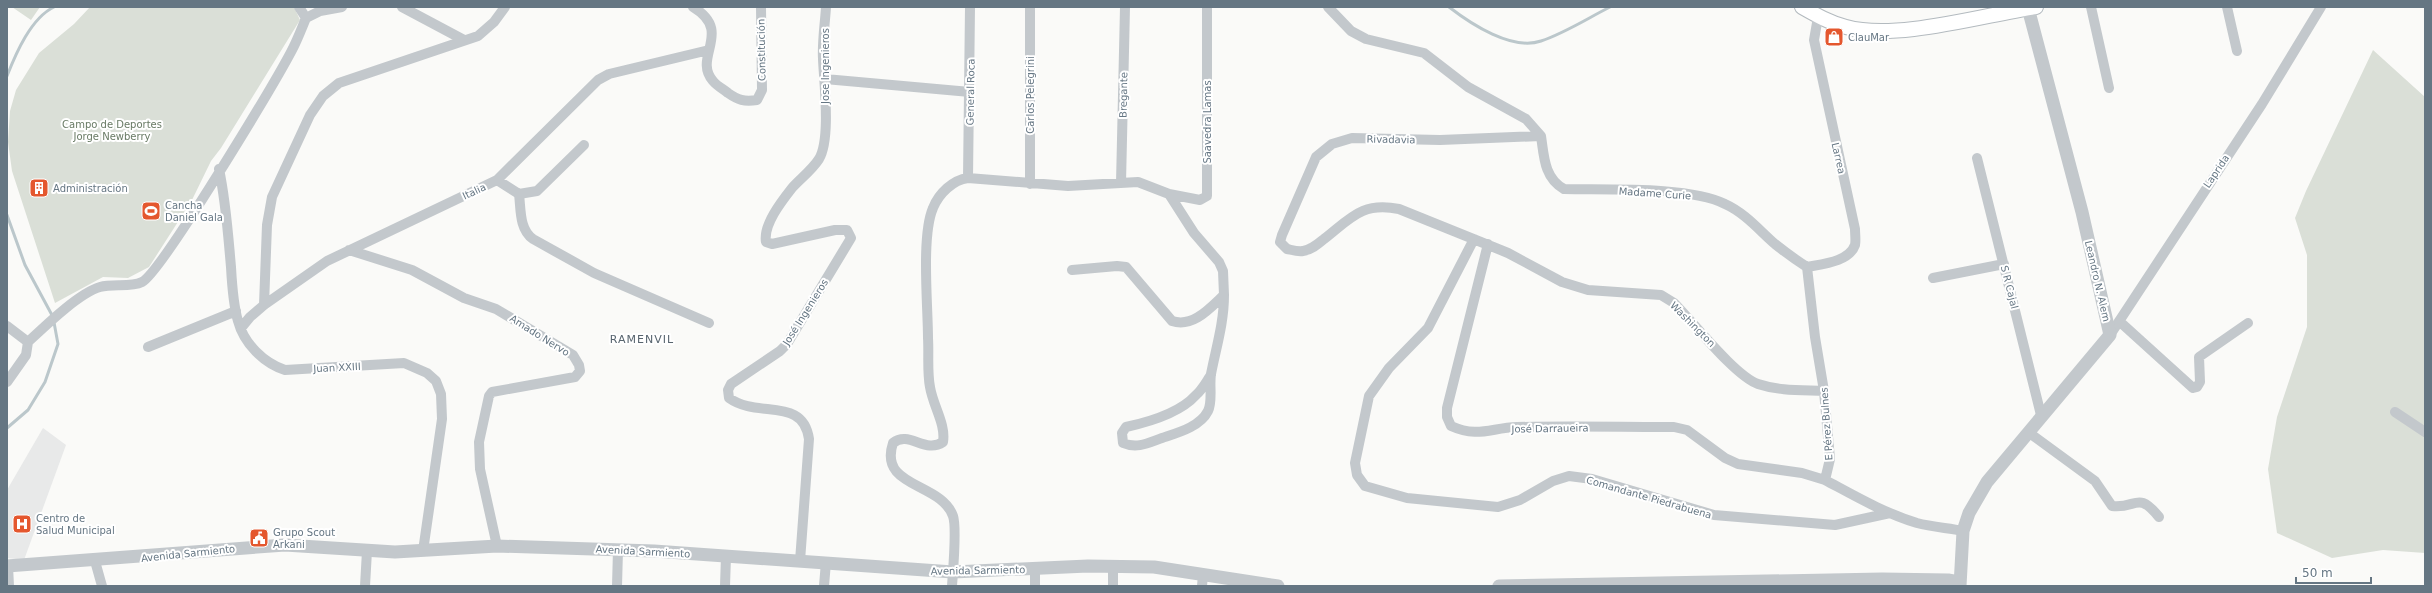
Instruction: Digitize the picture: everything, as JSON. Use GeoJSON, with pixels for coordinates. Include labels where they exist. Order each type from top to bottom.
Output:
{"type":"FeatureCollection","features":[{"type":"Feature","properties":{"kind":"main road"},"geometry":{"type":"LineString","coordinates":[[1802,7],[1818,17],[1846,27],[1868,31],[1902,30],[2032,8]]}},
{"type":"Feature","properties":{"kind":"street"},"geometry":{"type":"LineString","coordinates":[[299,7],[306,18]]}},
{"type":"Feature","properties":{"kind":"street"},"geometry":{"type":"LineString","coordinates":[[7,382],[26,355],[32,338],[68,307],[98,287],[142,282],[172,243],[219,169],[290,53],[306,18],[320,11],[342,7]]}},
{"type":"Feature","properties":{"kind":"street"},"geometry":{"type":"LineString","coordinates":[[402,7],[464,40]]}},
{"type":"Feature","properties":{"kind":"street"},"geometry":{"type":"LineString","coordinates":[[264,305],[267,225],[272,197],[310,114],[323,96],[339,83],[478,36],[494,22],[505,7]]}},
{"type":"Feature","properties":{"kind":"street","name":"Constitución"},"geometry":{"type":"LineString","coordinates":[[693,7],[705,15],[710,22],[712,34],[707,63],[709,74],[713,82],[738,100],[746,102],[756,100],[762,90],[760,7]]}},
{"type":"Feature","properties":{"kind":"street","name":"Jose Ingenieros"},"geometry":{"type":"LineString","coordinates":[[825,125],[826,78],[823,59],[826,7]]}},
{"type":"Feature","properties":{"kind":"street","name":"General Roca"},"geometry":{"type":"LineString","coordinates":[[968,178],[970,7]]}},
{"type":"Feature","properties":{"kind":"street","name":"Carlos Pelegrini"},"geometry":{"type":"LineString","coordinates":[[1030,7],[1030,184]]}},
{"type":"Feature","properties":{"kind":"street","name":"Bregante"},"geometry":{"type":"LineString","coordinates":[[1121,183],[1125,7]]}},
{"type":"Feature","properties":{"kind":"street","name":"Saavedra Lamas"},"geometry":{"type":"LineString","coordinates":[[1169,194],[1200,200],[1207,196],[1207,7]]}},
{"type":"Feature","properties":{"kind":"street"},"geometry":{"type":"LineString","coordinates":[[1328,7],[1352,31],[1366,39],[1424,53],[1468,87],[1526,119],[1541,136]]}},
{"type":"Feature","properties":{"kind":"street"},"geometry":{"type":"LineString","coordinates":[[2091,7],[2109,88]]}},
{"type":"Feature","properties":{"kind":"street"},"geometry":{"type":"LineString","coordinates":[[2227,7],[2237,51]]}},
{"type":"Feature","properties":{"kind":"street","name":"Laprida"},"geometry":{"type":"LineString","coordinates":[[2110,335],[2262,104],[2321,7]]}},
{"type":"Feature","properties":{"kind":"street","name":"Leandro N. Alem"},"geometry":{"type":"LineString","coordinates":[[1960,584],[1963,531],[1969,513],[1987,482],[2041,415],[2110,335],[2082,212],[2032,8]]}},
{"type":"Feature","properties":{"kind":"street","name":"Larrea"},"geometry":{"type":"LineString","coordinates":[[1807,267],[1849,255],[1855,245],[1855,229],[1814,40],[1818,17]]}},
{"type":"Feature","properties":{"kind":"street"},"geometry":{"type":"LineString","coordinates":[[497,180],[598,80],[609,74],[709,50]]}},
{"type":"Feature","properties":{"kind":"street"},"geometry":{"type":"LineString","coordinates":[[826,78],[970,92]]}},
{"type":"Feature","properties":{"kind":"street","name":"José Ingenieros"},"geometry":{"type":"LineString","coordinates":[[800,560],[809,439],[808,429],[799,416],[790,412],[746,408],[729,398],[728,390],[731,384],[780,351],[787,344],[851,238],[848,230],[835,230],[792,241],[772,244],[766,242],[765,235],[770,222],[791,189],[819,160],[824,146],[825,125]]}},
{"type":"Feature","properties":{"kind":"street","name":"Rivadavia"},"geometry":{"type":"LineString","coordinates":[[1488,244],[1399,209],[1381,206],[1356,213],[1313,248],[1303,251],[1287,249],[1280,242],[1316,157],[1332,144],[1352,138],[1440,140],[1501,136],[1541,136]]}},
{"type":"Feature","properties":{"kind":"street","name":"Madame Curie"},"geometry":{"type":"LineString","coordinates":[[1541,136],[1547,170],[1555,184],[1564,189],[1670,192],[1702,197],[1725,204],[1746,218],[1776,245],[1807,267]]}},
{"type":"Feature","properties":{"kind":"street"},"geometry":{"type":"LineString","coordinates":[[584,145],[538,191],[519,194],[522,222],[528,236],[594,273],[709,323]]}},
{"type":"Feature","properties":{"kind":"street","name":"S R Cajal"},"geometry":{"type":"LineString","coordinates":[[1977,158],[2041,415]]}},
{"type":"Feature","properties":{"kind":"street","name":"Juan XXIII"},"geometry":{"type":"LineString","coordinates":[[219,169],[225,196],[236,311],[241,328],[248,341],[261,357],[272,366],[285,370],[404,363],[427,373],[436,381],[441,394],[442,419],[423,551]]}},
{"type":"Feature","properties":{"kind":"street"},"geometry":{"type":"LineString","coordinates":[[952,586],[956,526],[953,515],[949,507],[934,494],[896,472],[890,460],[890,451],[893,443],[898,439],[908,438],[925,446],[937,446],[943,442],[943,426],[934,407],[929,386],[927,264],[928,229],[933,208],[941,194],[958,179],[968,178],[1068,186],[1138,182],[1169,194],[1194,233],[1219,262],[1223,271],[1224,313],[1211,375],[1209,410],[1203,418],[1189,428],[1139,446],[1123,443],[1122,433],[1126,427],[1161,416],[1180,407],[1196,396],[1211,375]]}},
{"type":"Feature","properties":{"kind":"street","name":"Italia"},"geometry":{"type":"LineString","coordinates":[[241,328],[264,305],[326,261],[497,180],[519,194]]}},
{"type":"Feature","properties":{"kind":"street","name":"Comandante Piedrabuena"},"geometry":{"type":"LineString","coordinates":[[1474,239],[1428,328],[1389,368],[1368,396],[1355,463],[1357,475],[1365,486],[1407,498],[1498,507],[1520,500],[1553,481],[1569,476],[1592,479],[1714,515],[1835,525],[1890,513]]}},
{"type":"Feature","properties":{"kind":"street","name":"Washington"},"geometry":{"type":"LineString","coordinates":[[1488,244],[1562,282],[1588,290],[1661,295],[1674,303],[1740,374],[1756,383],[1783,390],[1824,391]]}},
{"type":"Feature","properties":{"kind":"street","name":"José Darraueira"},"geometry":{"type":"LineString","coordinates":[[1488,244],[1447,408],[1447,417],[1451,426],[1465,432],[1479,432],[1515,427],[1674,427],[1687,430],[1725,458],[1738,464],[1802,473],[1825,480]]}},
{"type":"Feature","properties":{"kind":"street","name":"Amado Nervo"},"geometry":{"type":"LineString","coordinates":[[349,250],[412,270],[464,298],[496,309],[573,355],[579,365],[580,371],[575,377],[505,388],[492,392],[489,396],[479,442],[480,469],[497,546]]}},
{"type":"Feature","properties":{"kind":"street"},"geometry":{"type":"LineString","coordinates":[[1933,278],[2004,264]]}},
{"type":"Feature","properties":{"kind":"street"},"geometry":{"type":"LineString","coordinates":[[1072,270],[1117,266],[1126,267],[1172,320],[1177,322],[1190,321],[1204,314],[1224,296]]}},
{"type":"Feature","properties":{"kind":"street","name":"E Pérez Bulnes"},"geometry":{"type":"LineString","coordinates":[[1807,267],[1814,337],[1824,391],[1830,459],[1825,480]]}},
{"type":"Feature","properties":{"kind":"street"},"geometry":{"type":"LineString","coordinates":[[148,347],[236,311]]}},
{"type":"Feature","properties":{"kind":"street"},"geometry":{"type":"LineString","coordinates":[[2119,321],[2193,388],[2197,387],[2200,382],[2199,357],[2248,323]]}},
{"type":"Feature","properties":{"kind":"street"},"geometry":{"type":"LineString","coordinates":[[7,326],[32,338]]}},
{"type":"Feature","properties":{"kind":"street"},"geometry":{"type":"LineString","coordinates":[[2395,412],[2425,432]]}},
{"type":"Feature","properties":{"kind":"street"},"geometry":{"type":"LineString","coordinates":[[2028,432],[2095,482],[2112,506],[2142,502],[2150,506],[2159,517]]}},
{"type":"Feature","properties":{"kind":"street"},"geometry":{"type":"LineString","coordinates":[[1825,480],[1862,501],[1918,524],[1963,531]]}},
{"type":"Feature","properties":{"kind":"street","name":"Avenida Sarmiento"},"geometry":{"type":"LineString","coordinates":[[7,566],[95,561],[285,545],[367,551],[423,551],[497,546],[618,550],[800,560],[953,572],[1113,566],[1154,567],[1203,580],[1278,586]]}},
{"type":"Feature","properties":{"kind":"street"},"geometry":{"type":"LineString","coordinates":[[617,586],[618,550]]}},
{"type":"Feature","properties":{"kind":"street"},"geometry":{"type":"LineString","coordinates":[[365,586],[367,551]]}},
{"type":"Feature","properties":{"kind":"street"},"geometry":{"type":"LineString","coordinates":[[724,586],[726,556]]}},
{"type":"Feature","properties":{"kind":"street"},"geometry":{"type":"LineString","coordinates":[[95,561],[102,586]]}},
{"type":"Feature","properties":{"kind":"street"},"geometry":{"type":"LineString","coordinates":[[824,586],[826,562]]}},
{"type":"Feature","properties":{"kind":"street"},"geometry":{"type":"LineString","coordinates":[[7,566],[9,586]]}},
{"type":"Feature","properties":{"kind":"street"},"geometry":{"type":"LineString","coordinates":[[1113,566],[1113,586]]}},
{"type":"Feature","properties":{"kind":"street"},"geometry":{"type":"LineString","coordinates":[[1035,569],[1035,586]]}},
{"type":"Feature","properties":{"kind":"street"},"geometry":{"type":"LineString","coordinates":[[1499,586],[1741,584],[1948,580],[1960,584]]}},
{"type":"Feature","properties":{"kind":"shaded area","name":"Centro de Salud Municipal"},"geometry":{"type":"Polygon","coordinates":[[[43,428],[66,445],[24,560],[7,558],[7,490],[43,428]]]}},
{"type":"Feature","properties":{"kind":"green space"},"geometry":{"type":"Polygon","coordinates":[[[12,7],[40,7],[31,20],[12,7]]]}},
{"type":"Feature","properties":{"kind":"green space","name":"Campo de Deportes Jorge Newberry"},"geometry":{"type":"Polygon","coordinates":[[[90,7],[294,7],[300,20],[221,148],[211,161],[192,200],[149,267],[128,278],[103,277],[55,303],[12,171],[8,142],[10,111],[16,90],[39,53],[74,24],[90,7]]]}},
{"type":"Feature","properties":{"kind":"green space"},"geometry":{"type":"Polygon","coordinates":[[[2373,50],[2425,97],[2425,553],[2383,550],[2332,558],[2277,533],[2268,469],[2277,417],[2307,327],[2307,255],[2295,218],[2306,191],[2373,50]]]}},
{"type":"Feature","properties":{"kind":"waterway"},"geometry":{"type":"LineString","coordinates":[[7,76],[15,57],[31,28],[38,19],[54,7]]}},
{"type":"Feature","properties":{"kind":"waterway"},"geometry":{"type":"LineString","coordinates":[[1449,7],[1480,28],[1492,34],[1517,42],[1530,43],[1541,41],[1559,34],[1610,7]]}},
{"type":"Feature","properties":{"kind":"waterway"},"geometry":{"type":"LineString","coordinates":[[7,215],[25,265],[53,317],[58,344],[45,382],[28,410],[7,428]]}},
{"type":"Feature","properties":{"kind":"place","name":"ClauMar"},"geometry":{"type":"Point","coordinates":[1834,37]}},
{"type":"Feature","properties":{"kind":"place","name":"Administración"},"geometry":{"type":"Point","coordinates":[39,188]}},
{"type":"Feature","properties":{"kind":"place","name":"Cancha Daniel Gala"},"geometry":{"type":"Point","coordinates":[151,211]}},
{"type":"Feature","properties":{"kind":"place","name":"Centro de Salud Municipal"},"geometry":{"type":"Point","coordinates":[22,524]}},
{"type":"Feature","properties":{"kind":"place","name":"Grupo Scout Arkani"},"geometry":{"type":"Point","coordinates":[259,538]}},
{"type":"Feature","properties":{"kind":"district","name":"RAMENVIL"},"geometry":{"type":"Point","coordinates":[642,339]}}]}
